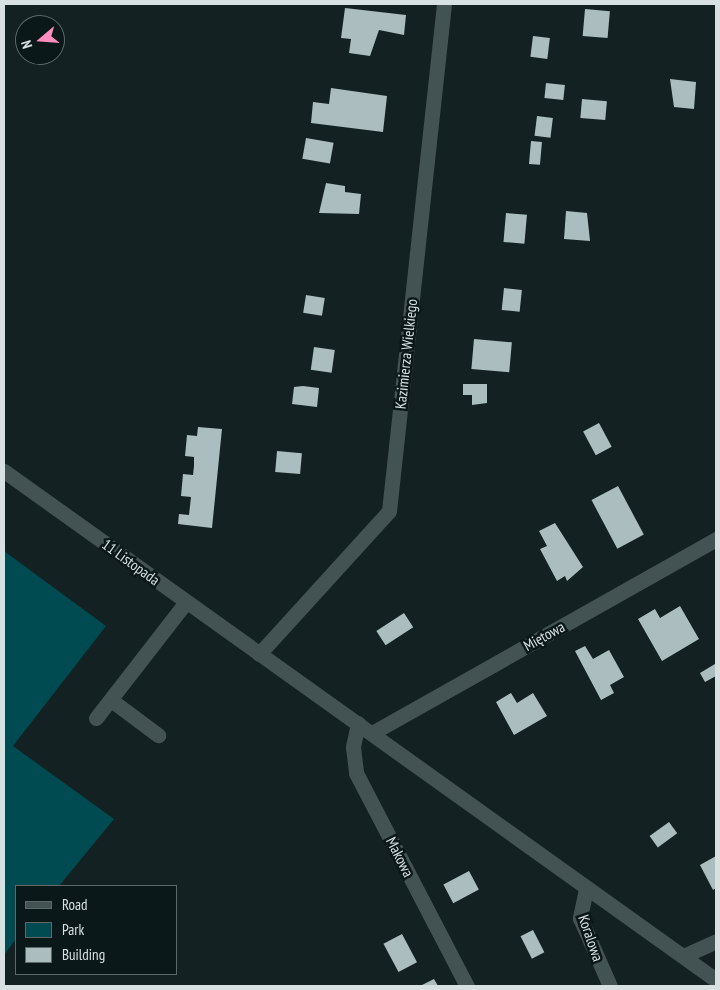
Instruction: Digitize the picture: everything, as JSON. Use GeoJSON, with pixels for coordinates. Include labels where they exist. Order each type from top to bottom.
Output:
{"type":"FeatureCollection","features":[{"type":"Feature","properties":{"kind":"street","name":"Kazimierza Wielkiego"},"geometry":{"type":"LineString","coordinates":[[259,654],[389,511],[444,4]]}},
{"type":"Feature","properties":{"kind":"street","name":"11 Listopada"},"geometry":{"type":"LineString","coordinates":[[4,471],[372,733],[586,889],[716,980]]}},
{"type":"Feature","properties":{"kind":"street","name":"Miętowa"},"geometry":{"type":"LineString","coordinates":[[372,733],[716,539]]}},
{"type":"Feature","properties":{"kind":"street"},"geometry":{"type":"LineString","coordinates":[[96,718],[186,602]]}},
{"type":"Feature","properties":{"kind":"street"},"geometry":{"type":"LineString","coordinates":[[111,700],[158,735]]}},
{"type":"Feature","properties":{"kind":"street","name":"Makowa"},"geometry":{"type":"LineString","coordinates":[[358,723],[353,747],[356,773],[467,986]]}},
{"type":"Feature","properties":{"kind":"street","name":"Koralowa"},"geometry":{"type":"LineString","coordinates":[[586,889],[580,918],[610,986]]}},
{"type":"Feature","properties":{"kind":"street"},"geometry":{"type":"LineString","coordinates":[[682,956],[716,941]]}},
{"type":"Feature","properties":{"kind":"green space"},"geometry":{"type":"Polygon","coordinates":[[[4,551],[106,626],[13,746],[114,819],[60,885],[15,885],[15,940],[4,955],[4,551]]]}},
{"type":"Feature","properties":{"kind":"building"},"geometry":{"type":"Polygon","coordinates":[[[345,8],[406,15],[404,35],[379,30],[370,56],[349,53],[351,39],[341,38],[345,8]]]}},
{"type":"Feature","properties":{"kind":"building"},"geometry":{"type":"Polygon","coordinates":[[[585,9],[610,11],[608,38],[583,36],[585,9]]]}},
{"type":"Feature","properties":{"kind":"building"},"geometry":{"type":"Polygon","coordinates":[[[533,36],[550,38],[547,59],[530,57],[533,36]]]}},
{"type":"Feature","properties":{"kind":"building"},"geometry":{"type":"Polygon","coordinates":[[[670,79],[696,82],[694,109],[674,107],[670,79]]]}},
{"type":"Feature","properties":{"kind":"building"},"geometry":{"type":"Polygon","coordinates":[[[546,83],[565,85],[563,100],[544,98],[546,83]]]}},
{"type":"Feature","properties":{"kind":"building"},"geometry":{"type":"Polygon","coordinates":[[[331,88],[387,96],[383,132],[311,123],[313,102],[329,104],[331,88]]]}},
{"type":"Feature","properties":{"kind":"building"},"geometry":{"type":"Polygon","coordinates":[[[582,99],[607,101],[605,120],[580,118],[582,99]]]}},
{"type":"Feature","properties":{"kind":"building"},"geometry":{"type":"Polygon","coordinates":[[[537,116],[553,118],[550,138],[535,136],[537,116]]]}},
{"type":"Feature","properties":{"kind":"building"},"geometry":{"type":"Polygon","coordinates":[[[306,138],[334,143],[330,164],[302,159],[306,138]]]}},
{"type":"Feature","properties":{"kind":"building"},"geometry":{"type":"Polygon","coordinates":[[[531,141],[542,142],[540,165],[529,164],[531,141]]]}},
{"type":"Feature","properties":{"kind":"building"},"geometry":{"type":"Polygon","coordinates":[[[326,183],[345,186],[345,192],[361,194],[359,214],[319,213],[326,183]]]}},
{"type":"Feature","properties":{"kind":"building"},"geometry":{"type":"Polygon","coordinates":[[[566,211],[587,213],[590,241],[564,239],[566,211]]]}},
{"type":"Feature","properties":{"kind":"building"},"geometry":{"type":"Polygon","coordinates":[[[506,213],[527,215],[524,244],[503,242],[506,213]]]}},
{"type":"Feature","properties":{"kind":"building"},"geometry":{"type":"Polygon","coordinates":[[[504,288],[522,290],[520,312],[502,310],[504,288]]]}},
{"type":"Feature","properties":{"kind":"building"},"geometry":{"type":"Polygon","coordinates":[[[306,295],[325,298],[322,316],[303,313],[306,295]]]}},
{"type":"Feature","properties":{"kind":"building"},"geometry":{"type":"Polygon","coordinates":[[[474,339],[512,342],[509,372],[471,369],[474,339]]]}},
{"type":"Feature","properties":{"kind":"building"},"geometry":{"type":"Polygon","coordinates":[[[314,347],[335,350],[332,373],[311,370],[314,347]]]}},
{"type":"Feature","properties":{"kind":"building"},"geometry":{"type":"Polygon","coordinates":[[[463,384],[487,384],[487,403],[472,405],[472,395],[463,395],[463,384]]]}},
{"type":"Feature","properties":{"kind":"building"},"geometry":{"type":"Polygon","coordinates":[[[294,387],[319,388],[317,407],[292,404],[294,387]]]}},
{"type":"Feature","properties":{"kind":"building"},"geometry":{"type":"Polygon","coordinates":[[[599,423],[612,447],[596,455],[583,431],[599,423]]]}},
{"type":"Feature","properties":{"kind":"building"},"geometry":{"type":"Polygon","coordinates":[[[198,427],[222,429],[212,528],[178,524],[179,514],[189,515],[191,497],[181,496],[183,474],[193,475],[194,466],[194,457],[185,456],[187,435],[197,436],[198,427]]]}},
{"type":"Feature","properties":{"kind":"building"},"geometry":{"type":"Polygon","coordinates":[[[277,451],[302,453],[300,474],[275,472],[277,451]]]}},
{"type":"Feature","properties":{"kind":"building"},"geometry":{"type":"Polygon","coordinates":[[[618,486],[644,535],[617,549],[592,500],[618,486]]]}},
{"type":"Feature","properties":{"kind":"building"},"geometry":{"type":"Polygon","coordinates":[[[555,523],[583,567],[567,581],[565,576],[557,581],[540,549],[547,546],[539,531],[555,523]]]}},
{"type":"Feature","properties":{"kind":"building"},"geometry":{"type":"Polygon","coordinates":[[[680,606],[699,639],[662,661],[638,619],[655,609],[660,618],[680,606]]]}},
{"type":"Feature","properties":{"kind":"building"},"geometry":{"type":"Polygon","coordinates":[[[404,613],[413,627],[386,645],[376,631],[404,613]]]}},
{"type":"Feature","properties":{"kind":"building"},"geometry":{"type":"Polygon","coordinates":[[[585,646],[593,659],[609,650],[624,677],[610,685],[614,693],[601,700],[575,651],[585,646]]]}},
{"type":"Feature","properties":{"kind":"building"},"geometry":{"type":"Polygon","coordinates":[[[715,664],[716,676],[705,682],[700,673],[715,664]]]}},
{"type":"Feature","properties":{"kind":"building"},"geometry":{"type":"Polygon","coordinates":[[[511,693],[517,703],[533,693],[547,716],[514,735],[496,702],[511,693]]]}},
{"type":"Feature","properties":{"kind":"building"},"geometry":{"type":"Polygon","coordinates":[[[669,822],[677,833],[658,847],[650,836],[669,822]]]}},
{"type":"Feature","properties":{"kind":"building"},"geometry":{"type":"Polygon","coordinates":[[[716,856],[716,888],[713,890],[700,865],[716,856]]]}},
{"type":"Feature","properties":{"kind":"building"},"geometry":{"type":"Polygon","coordinates":[[[469,871],[479,890],[453,903],[443,885],[469,871]]]}},
{"type":"Feature","properties":{"kind":"building"},"geometry":{"type":"Polygon","coordinates":[[[533,930],[544,952],[532,959],[521,936],[533,930]]]}},
{"type":"Feature","properties":{"kind":"building"},"geometry":{"type":"Polygon","coordinates":[[[402,934],[417,962],[398,972],[383,944],[402,934]]]}},
{"type":"Feature","properties":{"kind":"building"},"geometry":{"type":"Polygon","coordinates":[[[434,979],[438,986],[420,986],[434,979]]]}}]}
